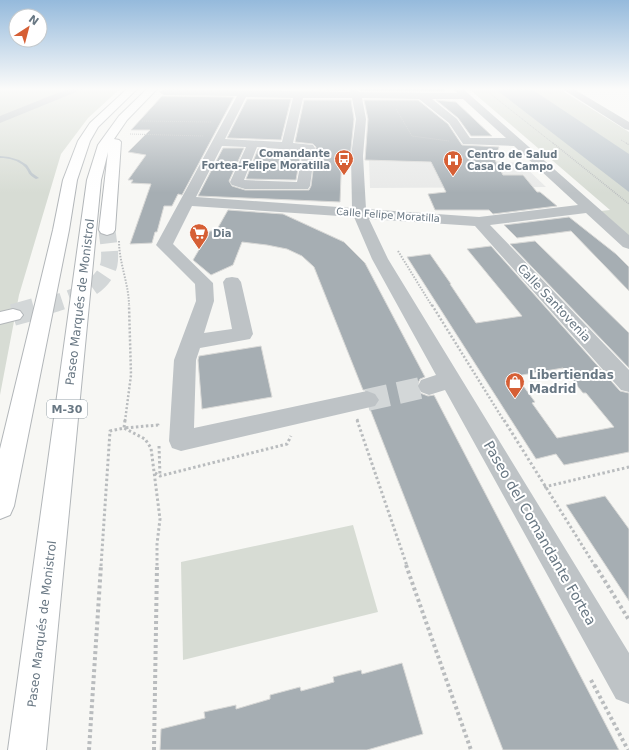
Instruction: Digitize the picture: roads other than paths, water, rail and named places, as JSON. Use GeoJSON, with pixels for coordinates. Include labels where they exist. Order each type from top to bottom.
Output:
{"type":"FeatureCollection","features":[{"type":"Feature","properties":{"kind":"highway"},"geometry":{"type":"LineString","coordinates":[[0,506],[59,238],[70,180],[84,141],[96,123]]}},
{"type":"Feature","properties":{"kind":"highway","name":"Paseo Marqués de Monistrol"},"geometry":{"type":"LineString","coordinates":[[27,750],[94,180],[104,145],[119,133],[122,123]]}},
{"type":"Feature","properties":{"kind":"highway"},"geometry":{"type":"LineString","coordinates":[[114,233],[115,142],[119,133]]}},
{"type":"Feature","properties":{"kind":"street"},"geometry":{"type":"LineString","coordinates":[[228,123],[164,245],[204,283],[205,301],[185,360],[170,441],[361,407]]}},
{"type":"Feature","properties":{"kind":"street"},"geometry":{"type":"LineString","coordinates":[[288,145],[293,123]]}},
{"type":"Feature","properties":{"kind":"street","name":"Paseo del Comandante Fortea"},"geometry":{"type":"LineString","coordinates":[[361,123],[357,156],[359,213],[380,259],[440,383],[629,686]]}},
{"type":"Feature","properties":{"kind":"street"},"geometry":{"type":"LineString","coordinates":[[454,123],[467,142],[517,142]]}},
{"type":"Feature","properties":{"kind":"street"},"geometry":{"type":"LineString","coordinates":[[496,123],[629,244]]}},
{"type":"Feature","properties":{"kind":"street"},"geometry":{"type":"LineString","coordinates":[[222,134],[253,143],[309,148],[303,186],[245,185],[237,182],[253,143]]}},
{"type":"Feature","properties":{"kind":"street","name":"Calle Felipe Moratilla"},"geometry":{"type":"LineString","coordinates":[[187,201],[479,222],[589,208]]}},
{"type":"Feature","properties":{"kind":"street","name":"Calle Santovenia"},"geometry":{"type":"LineString","coordinates":[[479,222],[629,384]]}},
{"type":"Feature","properties":{"kind":"street"},"geometry":{"type":"LineString","coordinates":[[191,342],[243,334],[232,282]]}},
{"type":"Feature","properties":{"kind":"waterway"},"geometry":{"type":"LineString","coordinates":[[0,157],[14,159],[22,163],[26,166],[30,174],[37,178]]}},
{"type":"Feature","properties":{"kind":"tunnel"},"geometry":{"type":"LineString","coordinates":[[46,306],[74,297],[100,281],[110,260],[107,230]]}},
{"type":"Feature","properties":{"kind":"tunnel"},"geometry":{"type":"LineString","coordinates":[[13,315],[49,305]]}},
{"type":"Feature","properties":{"kind":"tunnel"},"geometry":{"type":"LineString","coordinates":[[367,400],[429,386]]}},
{"type":"Feature","properties":{"kind":"place","name":"Comandante Fortea-Felipe Moratilla"},"geometry":{"type":"Point","coordinates":[344,176]}},
{"type":"Feature","properties":{"kind":"place","name":"Centro de Salud Casa de Campo"},"geometry":{"type":"Point","coordinates":[453,177]}},
{"type":"Feature","properties":{"kind":"place","name":"Dia"},"geometry":{"type":"Point","coordinates":[199,250]}},
{"type":"Feature","properties":{"kind":"place","name":"Libertiendas Madrid"},"geometry":{"type":"Point","coordinates":[515,399]}}]}
